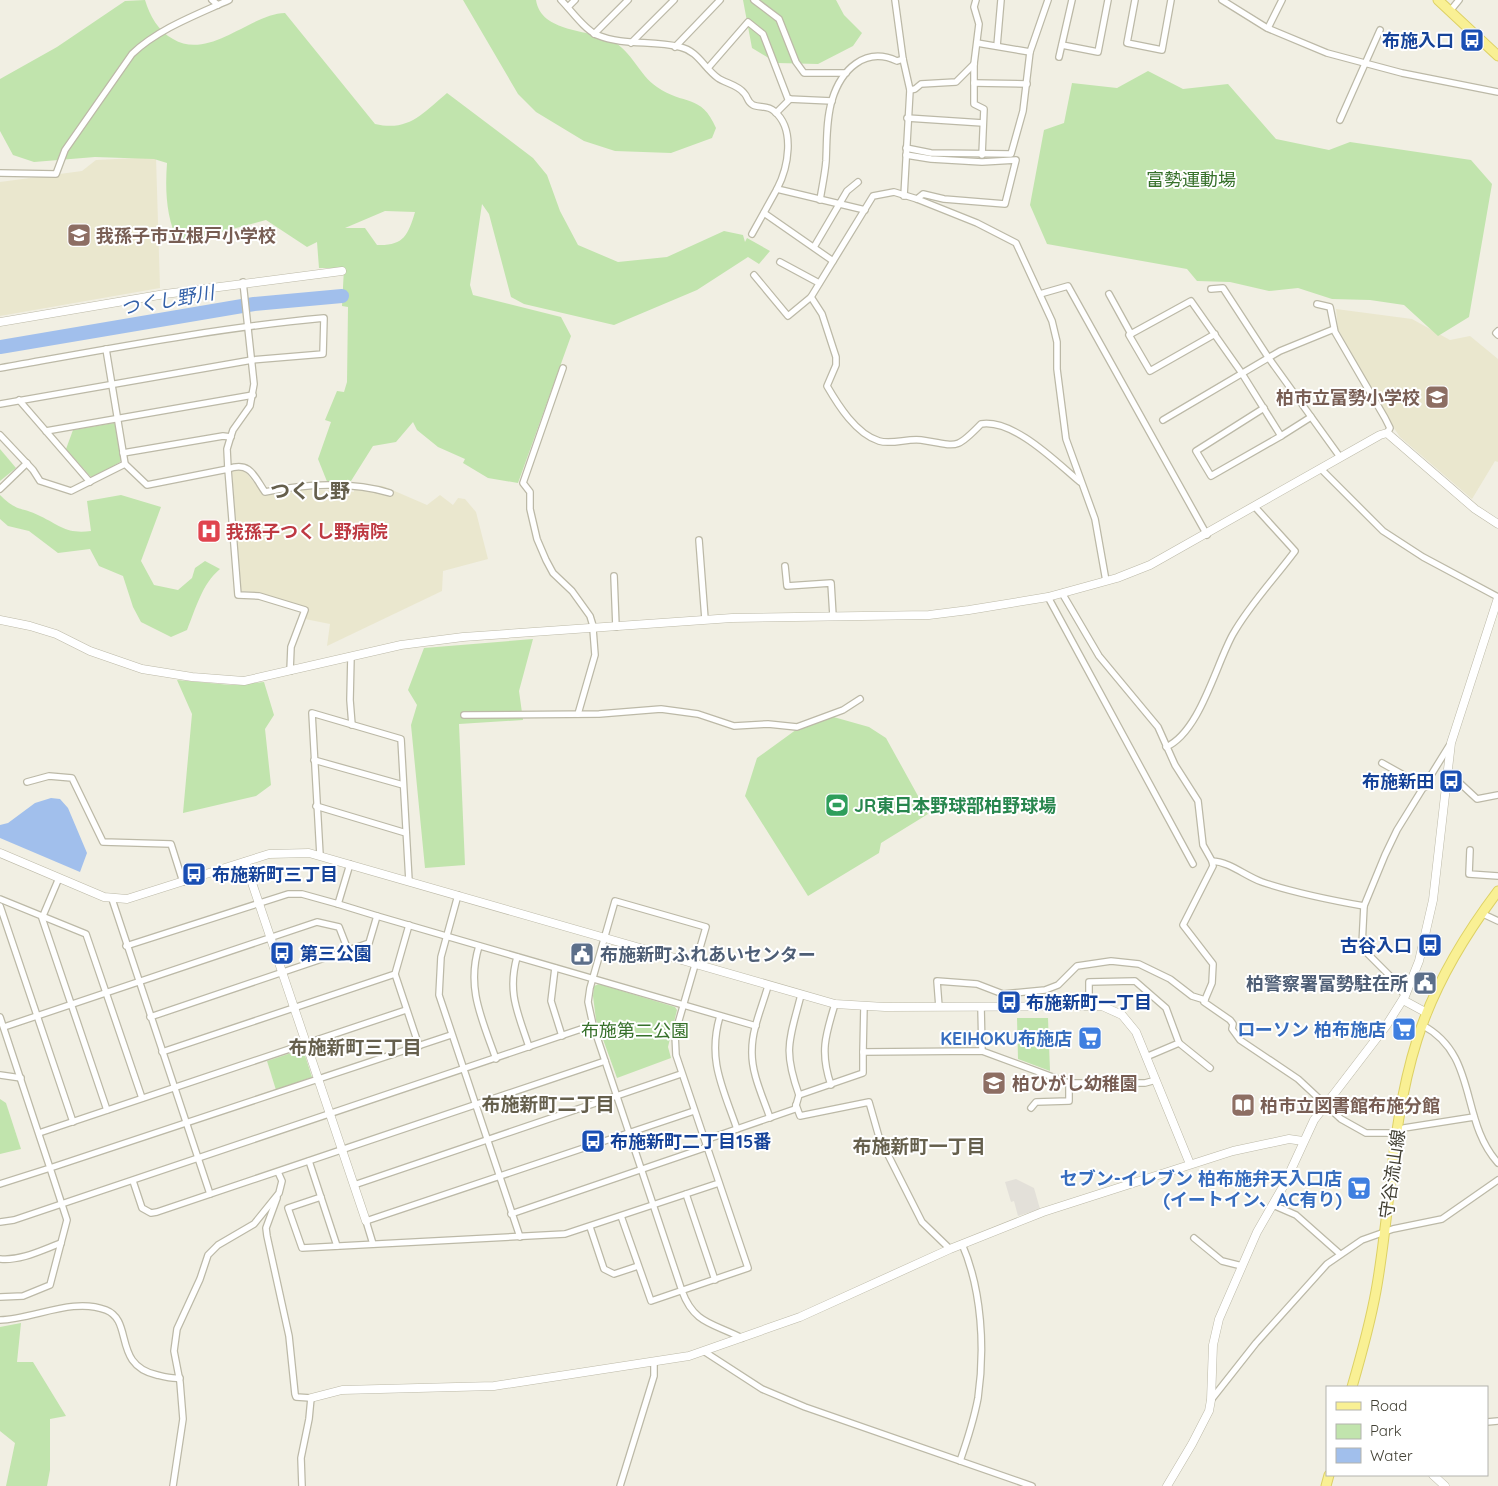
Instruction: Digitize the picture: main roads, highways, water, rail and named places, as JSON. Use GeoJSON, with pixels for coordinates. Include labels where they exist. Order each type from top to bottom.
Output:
{"type":"FeatureCollection","features":[{"type":"Feature","properties":{"kind":"main road"},"geometry":{"type":"LineString","coordinates":[[1438,0],[1498,56]]}},
{"type":"Feature","properties":{"kind":"main road","name":"守谷流山線"},"geometry":{"type":"LineString","coordinates":[[1352,1386],[1372,1311],[1397,1131],[1411,1060],[1427,1013],[1457,952],[1481,913],[1498,891]]}},
{"type":"Feature","properties":{"kind":"water"},"geometry":{"type":"Polygon","coordinates":[[[51,798],[60,799],[68,808],[87,853],[80,872],[0,838],[0,825],[8,823],[35,803],[51,798]]]}},
{"type":"Feature","properties":{"kind":"waterway","name":"つくし野川"},"geometry":{"type":"LineString","coordinates":[[0,347],[254,304],[342,296]]}},
{"type":"Feature","properties":{"kind":"place","name":"布施入口"},"geometry":{"type":"Point","coordinates":[1472,40]}},
{"type":"Feature","properties":{"kind":"place","name":"我孫子市立根戸小学校"},"geometry":{"type":"Point","coordinates":[79,235]}},
{"type":"Feature","properties":{"kind":"place","name":"柏市立富勢小学校"},"geometry":{"type":"Point","coordinates":[1437,397]}},
{"type":"Feature","properties":{"kind":"place","name":"我孫子つくし野病院"},"geometry":{"type":"Point","coordinates":[209,531]}},
{"type":"Feature","properties":{"kind":"place","name":"布施新田"},"geometry":{"type":"Point","coordinates":[1451,781]}},
{"type":"Feature","properties":{"kind":"place","name":"JR東日本野球部柏野球場"},"geometry":{"type":"Point","coordinates":[837,805]}},
{"type":"Feature","properties":{"kind":"place","name":"布施新町三丁目"},"geometry":{"type":"Point","coordinates":[194,874]}},
{"type":"Feature","properties":{"kind":"place","name":"古谷入口"},"geometry":{"type":"Point","coordinates":[1430,945]}},
{"type":"Feature","properties":{"kind":"place","name":"第三公園"},"geometry":{"type":"Point","coordinates":[282,953]}},
{"type":"Feature","properties":{"kind":"place","name":"布施新町ふれあいセンター"},"geometry":{"type":"Point","coordinates":[582,954]}},
{"type":"Feature","properties":{"kind":"place","name":"柏警察署富勢駐在所"},"geometry":{"type":"Point","coordinates":[1425,983]}},
{"type":"Feature","properties":{"kind":"place","name":"布施新町一丁目"},"geometry":{"type":"Point","coordinates":[1009,1002]}},
{"type":"Feature","properties":{"kind":"place","name":"ローソン 柏布施店"},"geometry":{"type":"Point","coordinates":[1404,1029]}},
{"type":"Feature","properties":{"kind":"place","name":"KEIHOKU布施店"},"geometry":{"type":"Point","coordinates":[1090,1038]}},
{"type":"Feature","properties":{"kind":"place","name":"柏ひがし幼稚園"},"geometry":{"type":"Point","coordinates":[994,1083]}},
{"type":"Feature","properties":{"kind":"place","name":"柏市立図書館布施分館"},"geometry":{"type":"Point","coordinates":[1243,1105]}},
{"type":"Feature","properties":{"kind":"place","name":"布施新町二丁目15番"},"geometry":{"type":"Point","coordinates":[593,1141]}},
{"type":"Feature","properties":{"kind":"place","name":"セブン-イレブン 柏布施弁天入口店 (イートイン、AC有り)"},"geometry":{"type":"Point","coordinates":[1359,1188]}},
{"type":"Feature","properties":{"kind":"district","name":"つくし野"},"geometry":{"type":"Point","coordinates":[310,490]}},
{"type":"Feature","properties":{"kind":"district","name":"布施新町三丁目"},"geometry":{"type":"Point","coordinates":[355,1047]}},
{"type":"Feature","properties":{"kind":"district","name":"布施新町二丁目"},"geometry":{"type":"Point","coordinates":[548,1104]}},
{"type":"Feature","properties":{"kind":"district","name":"布施新町一丁目"},"geometry":{"type":"Point","coordinates":[919,1146]}},
{"type":"Feature","properties":{"kind":"park label","name":"富勢運動場"},"geometry":{"type":"Point","coordinates":[1191,179]}},
{"type":"Feature","properties":{"kind":"park label","name":"布施第二公園"},"geometry":{"type":"Point","coordinates":[635,1030]}}]}
